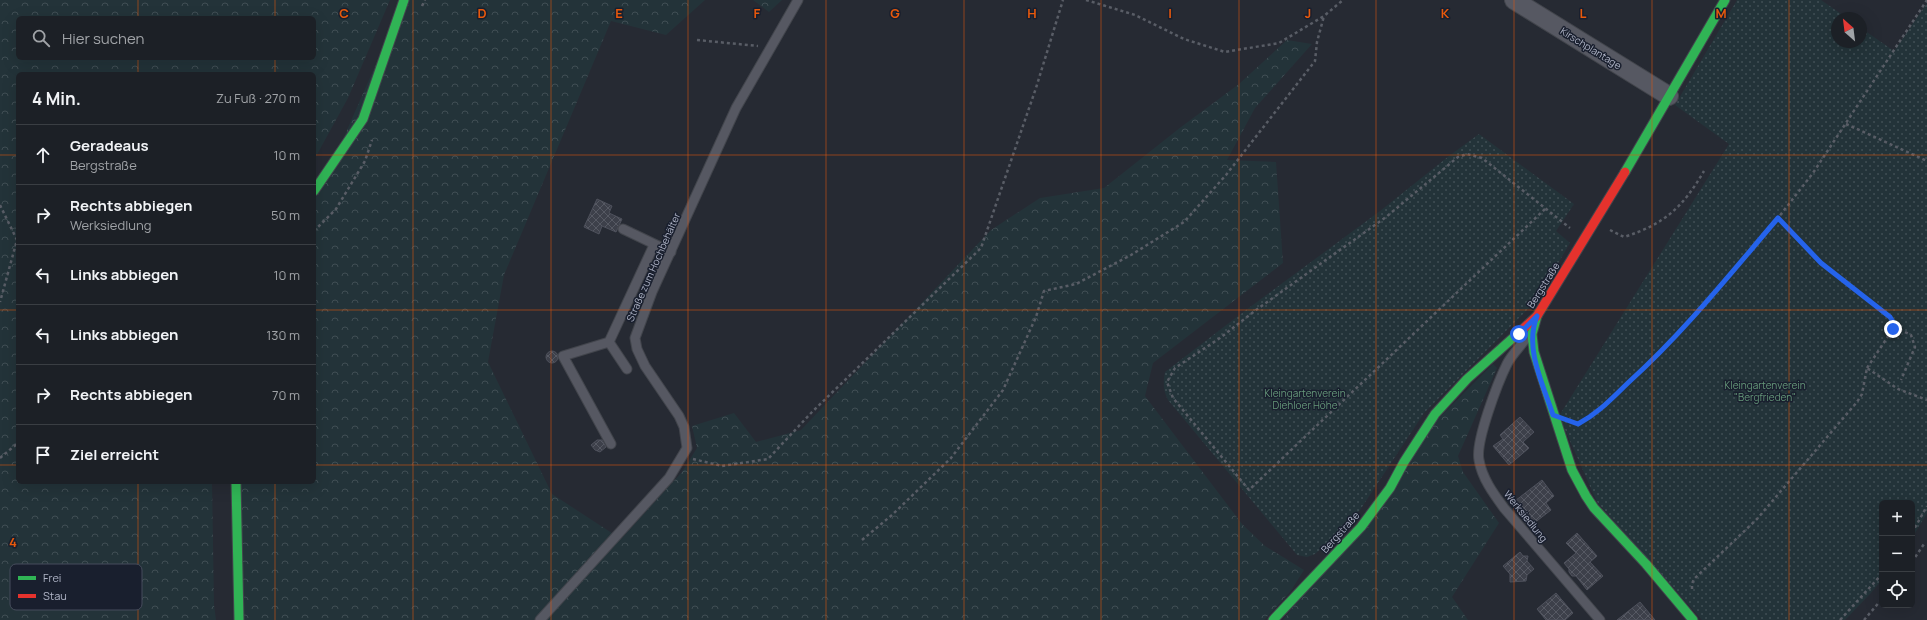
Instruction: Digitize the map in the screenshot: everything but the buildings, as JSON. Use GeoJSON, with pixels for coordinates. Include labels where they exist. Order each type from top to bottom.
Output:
{"type":"FeatureCollection","features":[{"type":"Feature","properties":{"kind":"street"},"geometry":{"type":"LineString","coordinates":[[316,188],[363,119],[404,0]]}},
{"type":"Feature","properties":{"kind":"street","name":"Kirschplantage"},"geometry":{"type":"LineString","coordinates":[[1514,0],[1669,96]]}},
{"type":"Feature","properties":{"kind":"street","name":"Bergstraße"},"geometry":{"type":"LineString","coordinates":[[1273,620],[1361,527],[1390,488],[1404,462],[1434,414],[1467,379],[1535,321],[1601,212],[1725,0]]}},
{"type":"Feature","properties":{"kind":"street"},"geometry":{"type":"LineString","coordinates":[[1535,321],[1532,343],[1534,352],[1553,415],[1572,470],[1594,508],[1646,564],[1693,620]]}},
{"type":"Feature","properties":{"kind":"street"},"geometry":{"type":"LineString","coordinates":[[236,484],[239,620]]}},
{"type":"Feature","properties":{"kind":"lane","name":"Straße zum Hochbehälter"},"geometry":{"type":"LineString","coordinates":[[540,620],[669,478],[683,457],[687,448],[684,427],[679,416],[645,366],[637,349],[635,338],[652,292],[736,108],[798,0]]}},
{"type":"Feature","properties":{"kind":"lane"},"geometry":{"type":"LineString","coordinates":[[623,229],[671,252]]}},
{"type":"Feature","properties":{"kind":"lane"},"geometry":{"type":"LineString","coordinates":[[611,444],[563,356],[609,342],[654,245]]}},
{"type":"Feature","properties":{"kind":"lane","name":"Werksiedlung"},"geometry":{"type":"LineString","coordinates":[[1535,321],[1526,339],[1507,363],[1480,436],[1478,453],[1479,460],[1490,488],[1504,508],[1600,620]]}},
{"type":"Feature","properties":{"kind":"lane"},"geometry":{"type":"LineString","coordinates":[[609,342],[627,369]]}},
{"type":"Feature","properties":{"kind":"path"},"geometry":{"type":"LineString","coordinates":[[683,457],[722,466],[768,459],[812,412],[981,248],[1036,88],[1063,0]]}},
{"type":"Feature","properties":{"kind":"path"},"geometry":{"type":"LineString","coordinates":[[1086,0],[1136,15],[1184,39],[1225,52],[1279,43],[1324,16],[1343,0]]}},
{"type":"Feature","properties":{"kind":"path"},"geometry":{"type":"LineString","coordinates":[[1553,415],[1578,424],[1594,416],[1680,332],[1778,218],[1813,173],[1927,0]]}},
{"type":"Feature","properties":{"kind":"path"},"geometry":{"type":"LineString","coordinates":[[862,540],[892,515],[951,458],[1003,390],[1036,317],[1044,291],[1076,284],[1131,255],[1184,222],[1226,175],[1316,61],[1317,42],[1324,16]]}},
{"type":"Feature","properties":{"kind":"path"},"geometry":{"type":"LineString","coordinates":[[697,40],[752,44],[768,50]]}},
{"type":"Feature","properties":{"kind":"path"},"geometry":{"type":"LineString","coordinates":[[1846,124],[1927,161]]}},
{"type":"Feature","properties":{"kind":"path"},"geometry":{"type":"LineString","coordinates":[[1545,209],[1249,490],[1173,398],[1167,382],[1175,368],[1220,338],[1256,310],[1386,217],[1458,156],[1466,154],[1482,158],[1561,221]]}},
{"type":"Feature","properties":{"kind":"path"},"geometry":{"type":"LineString","coordinates":[[1601,212],[1611,231],[1624,236],[1641,231],[1662,221],[1679,206],[1693,189],[1704,171]]}},
{"type":"Feature","properties":{"kind":"path"},"geometry":{"type":"LineString","coordinates":[[0,206],[16,238]]}},
{"type":"Feature","properties":{"kind":"path"},"geometry":{"type":"LineString","coordinates":[[1778,218],[1821,263],[1890,317],[1897,328],[1912,335],[1915,347],[1901,380]]}},
{"type":"Feature","properties":{"kind":"path"},"geometry":{"type":"LineString","coordinates":[[0,302],[16,244]]}},
{"type":"Feature","properties":{"kind":"path"},"geometry":{"type":"LineString","coordinates":[[1693,593],[1692,584],[1694,579],[1757,520],[1854,405],[1862,394],[1867,368],[1893,329],[1897,328]]}},
{"type":"Feature","properties":{"kind":"path"},"geometry":{"type":"LineString","coordinates":[[1867,368],[1898,389],[1927,400]]}},
{"type":"Feature","properties":{"kind":"path"},"geometry":{"type":"LineString","coordinates":[[0,458],[16,445]]}},
{"type":"Feature","properties":{"kind":"path"},"geometry":{"type":"LineString","coordinates":[[1915,527],[1927,506]]}},
{"type":"Feature","properties":{"kind":"path"},"geometry":{"type":"LineString","coordinates":[[1915,558],[1924,544]]}},
{"type":"Feature","properties":{"kind":"path"},"geometry":{"type":"LineString","coordinates":[[1840,620],[1879,577]]}},
{"type":"Feature","properties":{"kind":"path"},"geometry":{"type":"LineString","coordinates":[[1864,620],[1879,602]]}},
{"type":"Feature","properties":{"kind":"green space"},"geometry":{"type":"Polygon","coordinates":[[[0,0],[390,0],[348,98],[316,156],[316,72],[16,72],[16,484],[212,484],[214,605],[216,620],[0,620],[0,0]]]}},
{"type":"Feature","properties":{"kind":"green space"},"geometry":{"type":"Polygon","coordinates":[[[404,0],[705,0],[666,35],[611,21],[504,275],[488,362],[552,494],[621,539],[682,472],[697,448],[692,426],[734,413],[756,442],[801,430],[991,230],[1040,198],[1104,188],[1181,127],[1239,84],[1287,40],[1312,44],[1255,108],[1227,160],[1276,162],[1283,263],[1153,363],[1145,396],[1242,524],[1265,546],[1304,570],[1290,592],[1264,620],[238,620],[234,484],[316,484],[316,195],[322,187],[404,0]]]}},
{"type":"Feature","properties":{"kind":"green space"},"geometry":{"type":"Polygon","coordinates":[[[753,0],[782,0],[769,12],[753,0]]]}},
{"type":"Feature","properties":{"kind":"green space","name":"Kleingartenverein \"Bergfrieden\""},"geometry":{"type":"Polygon","coordinates":[[[1737,0],[1821,0],[1838,12],[1831,12],[1831,48],[1867,48],[1867,32],[1894,51],[1927,3],[1927,513],[1915,533],[1915,500],[1879,500],[1879,584],[1845,620],[1702,620],[1597,502],[1559,416],[1729,144],[1675,105],[1737,0]]]}},
{"type":"Feature","properties":{"kind":"green space","name":"Kleingartenverein Diehloer Höhe"},"geometry":{"type":"Polygon","coordinates":[[[1479,134],[1574,204],[1556,231],[1570,243],[1536,301],[1424,413],[1360,510],[1339,533],[1315,554],[1307,557],[1297,555],[1168,400],[1164,386],[1165,372],[1380,211],[1479,134]]]}},
{"type":"Feature","properties":{"kind":"green space"},"geometry":{"type":"Polygon","coordinates":[[[1493,364],[1497,368],[1458,456],[1463,472],[1499,523],[1452,597],[1468,620],[1283,620],[1439,418],[1493,364]]]}},
{"type":"Feature","properties":{"kind":"traffic: fast"},"geometry":{"type":"LineString","coordinates":[[316,188],[363,119],[404,0]]}},
{"type":"Feature","properties":{"kind":"traffic: fast"},"geometry":{"type":"LineString","coordinates":[[1625,172],[1725,0]]}},
{"type":"Feature","properties":{"kind":"traffic: fast"},"geometry":{"type":"LineString","coordinates":[[1537,316],[1532,334],[1534,352],[1572,470],[1594,508],[1646,564],[1693,620]]}},
{"type":"Feature","properties":{"kind":"traffic: fast"},"geometry":{"type":"LineString","coordinates":[[1273,620],[1361,527],[1390,488],[1404,462],[1435,414],[1467,379],[1523,329]]}},
{"type":"Feature","properties":{"kind":"traffic: fast"},"geometry":{"type":"LineString","coordinates":[[236,484],[239,620]]}},
{"type":"Feature","properties":{"kind":"traffic: jam"},"geometry":{"type":"LineString","coordinates":[[1523,329],[1537,316],[1625,172]]}},
{"type":"Feature","properties":{"kind":"route"},"geometry":{"type":"LineString","coordinates":[[1519,334],[1537,316],[1532,334],[1532,343],[1537,367],[1553,415],[1578,424],[1594,416],[1654,359],[1680,332],[1778,218],[1821,263],[1890,317],[1897,328],[1893,329]]}}]}
